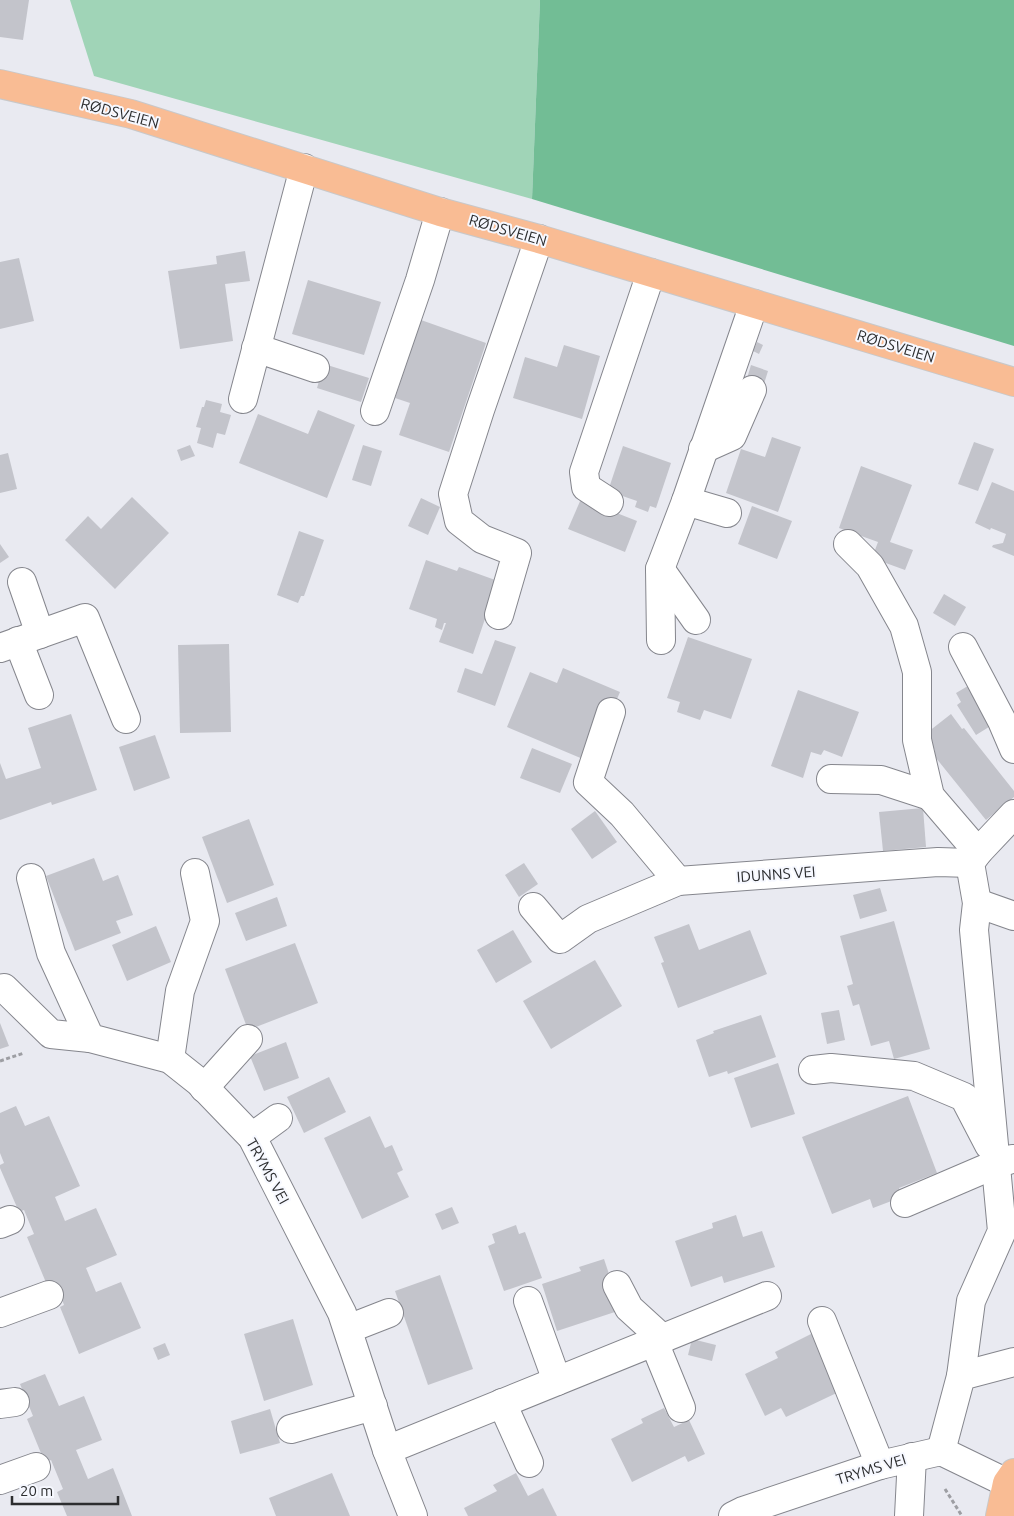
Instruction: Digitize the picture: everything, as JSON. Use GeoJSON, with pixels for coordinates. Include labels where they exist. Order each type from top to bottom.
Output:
{"type":"FeatureCollection","features":[{"type":"Feature","properties":{"kind":"main road","name":"RØDSVEIEN"},"geometry":{"type":"LineString","coordinates":[[0,84],[131,114],[440,212],[538,239],[1014,382]]}},
{"type":"Feature","properties":{"kind":"main road"},"geometry":{"type":"LineString","coordinates":[[1000,1516],[1011,1478]]}},
{"type":"Feature","properties":{"kind":"street"},"geometry":{"type":"LineString","coordinates":[[244,322],[298,166]]}},
{"type":"Feature","properties":{"kind":"street"},"geometry":{"type":"LineString","coordinates":[[243,399],[298,166]]}},
{"type":"Feature","properties":{"kind":"street"},"geometry":{"type":"LineString","coordinates":[[375,411],[420,280],[440,212]]}},
{"type":"Feature","properties":{"kind":"street"},"geometry":{"type":"LineString","coordinates":[[499,615],[517,553],[482,539],[459,521],[453,494],[538,239]]}},
{"type":"Feature","properties":{"kind":"street"},"geometry":{"type":"LineString","coordinates":[[609,502],[586,487],[584,472],[652,273]]}},
{"type":"Feature","properties":{"kind":"street"},"geometry":{"type":"LineString","coordinates":[[661,640],[660,569],[686,501],[754,304]]}},
{"type":"Feature","properties":{"kind":"street"},"geometry":{"type":"LineString","coordinates":[[256,348],[315,368]]}},
{"type":"Feature","properties":{"kind":"street"},"geometry":{"type":"LineString","coordinates":[[704,449],[732,436],[752,390]]}},
{"type":"Feature","properties":{"kind":"street"},"geometry":{"type":"LineString","coordinates":[[686,501],[726,513]]}},
{"type":"Feature","properties":{"kind":"street"},"geometry":{"type":"LineString","coordinates":[[848,544],[870,566],[904,626],[917,672],[916,740],[930,796],[974,858],[977,903],[974,930],[1002,1160],[1003,1242],[971,1301],[961,1376],[941,1451],[1011,1478]]}},
{"type":"Feature","properties":{"kind":"street"},"geometry":{"type":"LineString","coordinates":[[660,569],[696,620]]}},
{"type":"Feature","properties":{"kind":"street"},"geometry":{"type":"LineString","coordinates":[[22,582],[19,641],[39,695]]}},
{"type":"Feature","properties":{"kind":"street"},"geometry":{"type":"LineString","coordinates":[[19,641],[85,618],[126,719]]}},
{"type":"Feature","properties":{"kind":"street"},"geometry":{"type":"LineString","coordinates":[[963,646],[1002,720],[1003,742],[1014,759]]}},
{"type":"Feature","properties":{"kind":"street"},"geometry":{"type":"LineString","coordinates":[[611,712],[588,782],[622,814],[678,881]]}},
{"type":"Feature","properties":{"kind":"street"},"geometry":{"type":"LineString","coordinates":[[831,779],[881,780],[930,796]]}},
{"type":"Feature","properties":{"kind":"street"},"geometry":{"type":"LineString","coordinates":[[974,858],[1014,814]]}},
{"type":"Feature","properties":{"kind":"street","name":"IDUNNS VEI"},"geometry":{"type":"LineString","coordinates":[[533,907],[560,939],[588,919],[678,881],[974,858]]}},
{"type":"Feature","properties":{"kind":"street"},"geometry":{"type":"LineString","coordinates":[[170,1059],[180,991],[205,921],[195,873]]}},
{"type":"Feature","properties":{"kind":"street"},"geometry":{"type":"LineString","coordinates":[[31,878],[51,953],[90,1038]]}},
{"type":"Feature","properties":{"kind":"street"},"geometry":{"type":"LineString","coordinates":[[977,903],[1014,916]]}},
{"type":"Feature","properties":{"kind":"street","name":"TRYMS VEI"},"geometry":{"type":"LineString","coordinates":[[4,988],[51,1034],[90,1038],[170,1059],[204,1088],[252,1138],[342,1313],[409,1515]]}},
{"type":"Feature","properties":{"kind":"street"},"geometry":{"type":"LineString","coordinates":[[204,1088],[248,1039]]}},
{"type":"Feature","properties":{"kind":"street"},"geometry":{"type":"LineString","coordinates":[[813,1070],[831,1068],[914,1076],[964,1096],[1002,1160]]}},
{"type":"Feature","properties":{"kind":"street"},"geometry":{"type":"LineString","coordinates":[[252,1138],[278,1118]]}},
{"type":"Feature","properties":{"kind":"street"},"geometry":{"type":"LineString","coordinates":[[905,1203],[1002,1160]]}},
{"type":"Feature","properties":{"kind":"street"},"geometry":{"type":"LineString","coordinates":[[617,1285],[629,1308],[659,1340],[681,1408]]}},
{"type":"Feature","properties":{"kind":"street"},"geometry":{"type":"LineString","coordinates":[[0,1314],[48,1295]]}},
{"type":"Feature","properties":{"kind":"street"},"geometry":{"type":"LineString","coordinates":[[387,1450],[767,1296]]}},
{"type":"Feature","properties":{"kind":"street"},"geometry":{"type":"LineString","coordinates":[[528,1301],[557,1382]]}},
{"type":"Feature","properties":{"kind":"street"},"geometry":{"type":"LineString","coordinates":[[348,1330],[389,1313]]}},
{"type":"Feature","properties":{"kind":"street"},"geometry":{"type":"LineString","coordinates":[[822,1320],[880,1465]]}},
{"type":"Feature","properties":{"kind":"street"},"geometry":{"type":"LineString","coordinates":[[961,1376],[1014,1362]]}},
{"type":"Feature","properties":{"kind":"street"},"geometry":{"type":"LineString","coordinates":[[502,1403],[528,1463]]}},
{"type":"Feature","properties":{"kind":"street"},"geometry":{"type":"LineString","coordinates":[[291,1429],[373,1406]]}},
{"type":"Feature","properties":{"kind":"street","name":"TRYMS VEI"},"geometry":{"type":"LineString","coordinates":[[733,1516],[880,1465],[941,1451]]}},
{"type":"Feature","properties":{"kind":"street"},"geometry":{"type":"LineString","coordinates":[[909,1516],[912,1457]]}},
{"type":"Feature","properties":{"kind":"street"},"geometry":{"type":"LineString","coordinates":[[0,1480],[36,1468]]}},
{"type":"Feature","properties":{"kind":"green space"},"geometry":{"type":"Polygon","coordinates":[[[70,0],[540,0],[532,199],[94,76],[70,0]]]}},
{"type":"Feature","properties":{"kind":"green space"},"geometry":{"type":"Polygon","coordinates":[[[540,0],[1014,0],[1014,346],[532,199],[540,0]]]}},
{"type":"Feature","properties":{"kind":"building"},"geometry":{"type":"Polygon","coordinates":[[[0,0],[29,0],[23,40],[0,37],[0,0]]]}},
{"type":"Feature","properties":{"kind":"building"},"geometry":{"type":"Polygon","coordinates":[[[245,251],[250,281],[225,284],[233,341],[180,349],[168,271],[217,264],[216,256],[245,251]]]}},
{"type":"Feature","properties":{"kind":"building"},"geometry":{"type":"Polygon","coordinates":[[[19,258],[34,321],[0,329],[0,262],[19,258]]]}},
{"type":"Feature","properties":{"kind":"building"},"geometry":{"type":"Polygon","coordinates":[[[308,280],[381,302],[364,355],[292,334],[308,280]]]}},
{"type":"Feature","properties":{"kind":"building"},"geometry":{"type":"Polygon","coordinates":[[[421,320],[486,343],[449,452],[399,435],[410,403],[395,398],[421,320]]]}},
{"type":"Feature","properties":{"kind":"building"},"geometry":{"type":"Polygon","coordinates":[[[757,342],[763,345],[759,354],[753,351],[757,342]]]}},
{"type":"Feature","properties":{"kind":"building"},"geometry":{"type":"Polygon","coordinates":[[[564,345],[600,356],[582,419],[513,398],[525,357],[557,367],[564,345]]]}},
{"type":"Feature","properties":{"kind":"building"},"geometry":{"type":"Polygon","coordinates":[[[324,364],[369,378],[361,402],[317,388],[324,364]]]}},
{"type":"Feature","properties":{"kind":"building"},"geometry":{"type":"Polygon","coordinates":[[[751,365],[768,371],[762,390],[745,385],[751,365]]]}},
{"type":"Feature","properties":{"kind":"building"},"geometry":{"type":"Polygon","coordinates":[[[206,400],[222,404],[220,412],[231,415],[225,435],[217,433],[213,448],[197,443],[201,428],[196,427],[206,400]]]}},
{"type":"Feature","properties":{"kind":"building"},"geometry":{"type":"Polygon","coordinates":[[[318,410],[355,425],[327,498],[239,463],[258,414],[308,434],[318,410]]]}},
{"type":"Feature","properties":{"kind":"building"},"geometry":{"type":"Polygon","coordinates":[[[772,437],[801,447],[778,512],[726,493],[741,449],[765,457],[772,437]]]}},
{"type":"Feature","properties":{"kind":"building"},"geometry":{"type":"Polygon","coordinates":[[[974,442],[994,449],[978,491],[958,484],[974,442]]]}},
{"type":"Feature","properties":{"kind":"building"},"geometry":{"type":"Polygon","coordinates":[[[190,445],[195,456],[181,461],[177,450],[190,445]]]}},
{"type":"Feature","properties":{"kind":"building"},"geometry":{"type":"Polygon","coordinates":[[[363,445],[382,451],[371,486],[352,480],[363,445]]]}},
{"type":"Feature","properties":{"kind":"building"},"geometry":{"type":"Polygon","coordinates":[[[623,446],[671,463],[656,508],[650,506],[648,512],[635,507],[637,501],[608,491],[623,446]]]}},
{"type":"Feature","properties":{"kind":"building"},"geometry":{"type":"Polygon","coordinates":[[[8,453],[17,489],[0,493],[0,455],[8,453]]]}},
{"type":"Feature","properties":{"kind":"building"},"geometry":{"type":"Polygon","coordinates":[[[861,466],[912,485],[890,542],[913,550],[905,570],[872,558],[878,542],[839,528],[861,466]]]}},
{"type":"Feature","properties":{"kind":"building"},"geometry":{"type":"Polygon","coordinates":[[[992,482],[1014,491],[1014,556],[992,547],[993,545],[1003,543],[1006,534],[991,528],[990,530],[975,523],[992,482]]]}},
{"type":"Feature","properties":{"kind":"building"},"geometry":{"type":"Polygon","coordinates":[[[132,497],[169,533],[115,589],[65,540],[88,516],[101,529],[132,497]]]}},
{"type":"Feature","properties":{"kind":"building"},"geometry":{"type":"Polygon","coordinates":[[[421,498],[440,507],[428,535],[408,526],[421,498]]]}},
{"type":"Feature","properties":{"kind":"building"},"geometry":{"type":"Polygon","coordinates":[[[581,499],[637,521],[625,552],[568,529],[581,499]]]}},
{"type":"Feature","properties":{"kind":"building"},"geometry":{"type":"Polygon","coordinates":[[[752,506],[792,521],[777,559],[738,544],[752,506]]]}},
{"type":"Feature","properties":{"kind":"building"},"geometry":{"type":"Polygon","coordinates":[[[299,531],[324,540],[304,596],[301,596],[298,603],[277,595],[299,531]]]}},
{"type":"Feature","properties":{"kind":"building"},"geometry":{"type":"Polygon","coordinates":[[[0,544],[9,557],[0,563],[0,544]]]}},
{"type":"Feature","properties":{"kind":"building"},"geometry":{"type":"Polygon","coordinates":[[[426,560],[457,571],[459,567],[498,581],[473,654],[439,642],[446,623],[444,623],[442,630],[435,627],[437,619],[409,609],[426,560]]]}},
{"type":"Feature","properties":{"kind":"building"},"geometry":{"type":"Polygon","coordinates":[[[944,594],[966,607],[955,626],[933,613],[944,594]]]}},
{"type":"Feature","properties":{"kind":"building"},"geometry":{"type":"Polygon","coordinates":[[[688,637],[752,659],[731,719],[704,710],[700,720],[677,712],[680,702],[667,698],[688,637]]]}},
{"type":"Feature","properties":{"kind":"building"},"geometry":{"type":"Polygon","coordinates":[[[495,640],[516,647],[495,706],[457,692],[465,668],[482,674],[495,640]]]}},
{"type":"Feature","properties":{"kind":"building"},"geometry":{"type":"Polygon","coordinates":[[[229,644],[231,732],[180,733],[178,645],[229,644]]]}},
{"type":"Feature","properties":{"kind":"building"},"geometry":{"type":"Polygon","coordinates":[[[563,668],[620,692],[590,762],[507,727],[530,672],[557,683],[563,668]]]}},
{"type":"Feature","properties":{"kind":"building"},"geometry":{"type":"Polygon","coordinates":[[[973,683],[997,722],[976,735],[957,705],[961,702],[956,693],[973,683]]]}},
{"type":"Feature","properties":{"kind":"building"},"geometry":{"type":"Polygon","coordinates":[[[798,690],[859,712],[842,757],[824,750],[821,755],[811,752],[803,778],[771,766],[798,690]]]}},
{"type":"Feature","properties":{"kind":"building"},"geometry":{"type":"Polygon","coordinates":[[[71,714],[97,790],[52,805],[51,802],[0,820],[0,763],[6,779],[41,768],[28,728],[71,714]]]}},
{"type":"Feature","properties":{"kind":"building"},"geometry":{"type":"Polygon","coordinates":[[[951,714],[1014,791],[1014,797],[986,820],[932,753],[935,751],[928,732],[951,714]]]}},
{"type":"Feature","properties":{"kind":"building"},"geometry":{"type":"Polygon","coordinates":[[[155,735],[170,778],[134,791],[119,747],[155,735]]]}},
{"type":"Feature","properties":{"kind":"building"},"geometry":{"type":"Polygon","coordinates":[[[532,748],[572,764],[560,793],[520,778],[532,748]]]}},
{"type":"Feature","properties":{"kind":"building"},"geometry":{"type":"Polygon","coordinates":[[[923,808],[926,847],[883,851],[879,812],[923,808]]]}},
{"type":"Feature","properties":{"kind":"building"},"geometry":{"type":"Polygon","coordinates":[[[595,811],[617,842],[592,859],[571,829],[595,811]]]}},
{"type":"Feature","properties":{"kind":"building"},"geometry":{"type":"Polygon","coordinates":[[[249,819],[274,885],[227,903],[202,837],[249,819]]]}},
{"type":"Feature","properties":{"kind":"building"},"geometry":{"type":"Polygon","coordinates":[[[94,858],[103,881],[118,875],[133,915],[116,921],[121,933],[75,951],[46,876],[94,858]]]}},
{"type":"Feature","properties":{"kind":"building"},"geometry":{"type":"Polygon","coordinates":[[[524,863],[538,884],[519,897],[505,875],[524,863]]]}},
{"type":"Feature","properties":{"kind":"building"},"geometry":{"type":"Polygon","coordinates":[[[880,888],[887,911],[860,919],[853,895],[880,888]]]}},
{"type":"Feature","properties":{"kind":"building"},"geometry":{"type":"Polygon","coordinates":[[[277,897],[287,926],[246,941],[235,913],[277,897]]]}},
{"type":"Feature","properties":{"kind":"building"},"geometry":{"type":"Polygon","coordinates":[[[894,921],[930,1049],[894,1059],[889,1041],[871,1046],[859,1004],[853,1006],[847,986],[853,984],[840,936],[894,921]]]}},
{"type":"Feature","properties":{"kind":"building"},"geometry":{"type":"Polygon","coordinates":[[[689,924],[699,950],[750,930],[767,974],[678,1008],[661,963],[664,962],[654,937],[689,924]]]}},
{"type":"Feature","properties":{"kind":"building"},"geometry":{"type":"Polygon","coordinates":[[[156,926],[171,962],[127,981],[112,945],[156,926]]]}},
{"type":"Feature","properties":{"kind":"building"},"geometry":{"type":"Polygon","coordinates":[[[513,930],[532,962],[496,983],[477,950],[513,930]]]}},
{"type":"Feature","properties":{"kind":"building"},"geometry":{"type":"Polygon","coordinates":[[[295,943],[318,1003],[248,1030],[225,969],[295,943]]]}},
{"type":"Feature","properties":{"kind":"building"},"geometry":{"type":"Polygon","coordinates":[[[595,960],[622,1006],[551,1049],[523,1001],[595,960]]]}},
{"type":"Feature","properties":{"kind":"building"},"geometry":{"type":"Polygon","coordinates":[[[839,1010],[845,1040],[827,1044],[821,1013],[839,1010]]]}},
{"type":"Feature","properties":{"kind":"building"},"geometry":{"type":"Polygon","coordinates":[[[761,1015],[776,1057],[728,1074],[727,1071],[709,1077],[696,1040],[714,1033],[713,1031],[761,1015]]]}},
{"type":"Feature","properties":{"kind":"building"},"geometry":{"type":"Polygon","coordinates":[[[0,1023],[9,1046],[0,1049],[0,1023]]]}},
{"type":"Feature","properties":{"kind":"building"},"geometry":{"type":"Polygon","coordinates":[[[286,1042],[299,1078],[264,1091],[250,1056],[286,1042]]]}},
{"type":"Feature","properties":{"kind":"building"},"geometry":{"type":"Polygon","coordinates":[[[778,1063],[795,1114],[751,1128],[734,1078],[778,1063]]]}},
{"type":"Feature","properties":{"kind":"building"},"geometry":{"type":"Polygon","coordinates":[[[329,1077],[346,1112],[304,1133],[287,1097],[329,1077]]]}},
{"type":"Feature","properties":{"kind":"building"},"geometry":{"type":"Polygon","coordinates":[[[908,1096],[937,1173],[899,1188],[902,1197],[873,1208],[870,1199],[832,1214],[802,1137],[908,1096]]]}},
{"type":"Feature","properties":{"kind":"building"},"geometry":{"type":"Polygon","coordinates":[[[16,1106],[25,1126],[49,1116],[80,1186],[55,1197],[65,1221],[96,1208],[117,1255],[86,1268],[96,1292],[121,1282],[141,1328],[79,1354],[60,1307],[64,1305],[55,1281],[47,1285],[27,1237],[34,1234],[24,1210],[19,1212],[0,1168],[0,1165],[4,1163],[0,1153],[0,1113],[16,1106]]]}},
{"type":"Feature","properties":{"kind":"building"},"geometry":{"type":"Polygon","coordinates":[[[370,1116],[385,1148],[392,1145],[403,1170],[397,1173],[409,1197],[362,1219],[324,1138],[370,1116]]]}},
{"type":"Feature","properties":{"kind":"building"},"geometry":{"type":"Polygon","coordinates":[[[452,1207],[459,1223],[442,1230],[435,1214],[452,1207]]]}},
{"type":"Feature","properties":{"kind":"building"},"geometry":{"type":"Polygon","coordinates":[[[736,1215],[743,1237],[762,1231],[775,1267],[724,1283],[722,1276],[691,1287],[675,1241],[713,1228],[712,1223],[736,1215]]]}},
{"type":"Feature","properties":{"kind":"building"},"geometry":{"type":"Polygon","coordinates":[[[516,1225],[519,1234],[525,1232],[542,1278],[504,1291],[488,1246],[495,1243],[492,1234],[516,1225]]]}},
{"type":"Feature","properties":{"kind":"building"},"geometry":{"type":"Polygon","coordinates":[[[604,1259],[621,1310],[557,1331],[542,1284],[581,1271],[579,1267],[604,1259]]]}},
{"type":"Feature","properties":{"kind":"building"},"geometry":{"type":"Polygon","coordinates":[[[440,1275],[473,1369],[428,1385],[395,1291],[440,1275]]]}},
{"type":"Feature","properties":{"kind":"building"},"geometry":{"type":"Polygon","coordinates":[[[293,1319],[313,1385],[264,1401],[244,1334],[293,1319]]]}},
{"type":"Feature","properties":{"kind":"building"},"geometry":{"type":"Polygon","coordinates":[[[817,1331],[845,1389],[786,1417],[781,1408],[765,1416],[745,1374],[778,1358],[775,1352],[817,1331]]]}},
{"type":"Feature","properties":{"kind":"building"},"geometry":{"type":"Polygon","coordinates":[[[692,1339],[716,1345],[712,1361],[688,1355],[692,1339]]]}},
{"type":"Feature","properties":{"kind":"building"},"geometry":{"type":"Polygon","coordinates":[[[165,1343],[170,1355],[158,1360],[153,1348],[165,1343]]]}},
{"type":"Feature","properties":{"kind":"building"},"geometry":{"type":"Polygon","coordinates":[[[45,1374],[59,1406],[84,1396],[102,1440],[76,1450],[88,1479],[113,1468],[132,1516],[67,1516],[57,1492],[63,1489],[51,1460],[45,1463],[27,1419],[33,1416],[20,1384],[45,1374]]]}},
{"type":"Feature","properties":{"kind":"building"},"geometry":{"type":"Polygon","coordinates":[[[664,1408],[674,1427],[689,1420],[705,1454],[688,1462],[685,1456],[632,1482],[611,1439],[643,1423],[641,1419],[664,1408]]]}},
{"type":"Feature","properties":{"kind":"building"},"geometry":{"type":"Polygon","coordinates":[[[270,1409],[280,1443],[240,1454],[231,1421],[270,1409]]]}},
{"type":"Feature","properties":{"kind":"building"},"geometry":{"type":"Polygon","coordinates":[[[332,1473],[350,1516],[276,1516],[269,1498],[332,1473]]]}},
{"type":"Feature","properties":{"kind":"building"},"geometry":{"type":"Polygon","coordinates":[[[516,1473],[528,1496],[543,1488],[557,1516],[468,1516],[464,1508],[497,1491],[493,1485],[516,1473]]]}}]}
